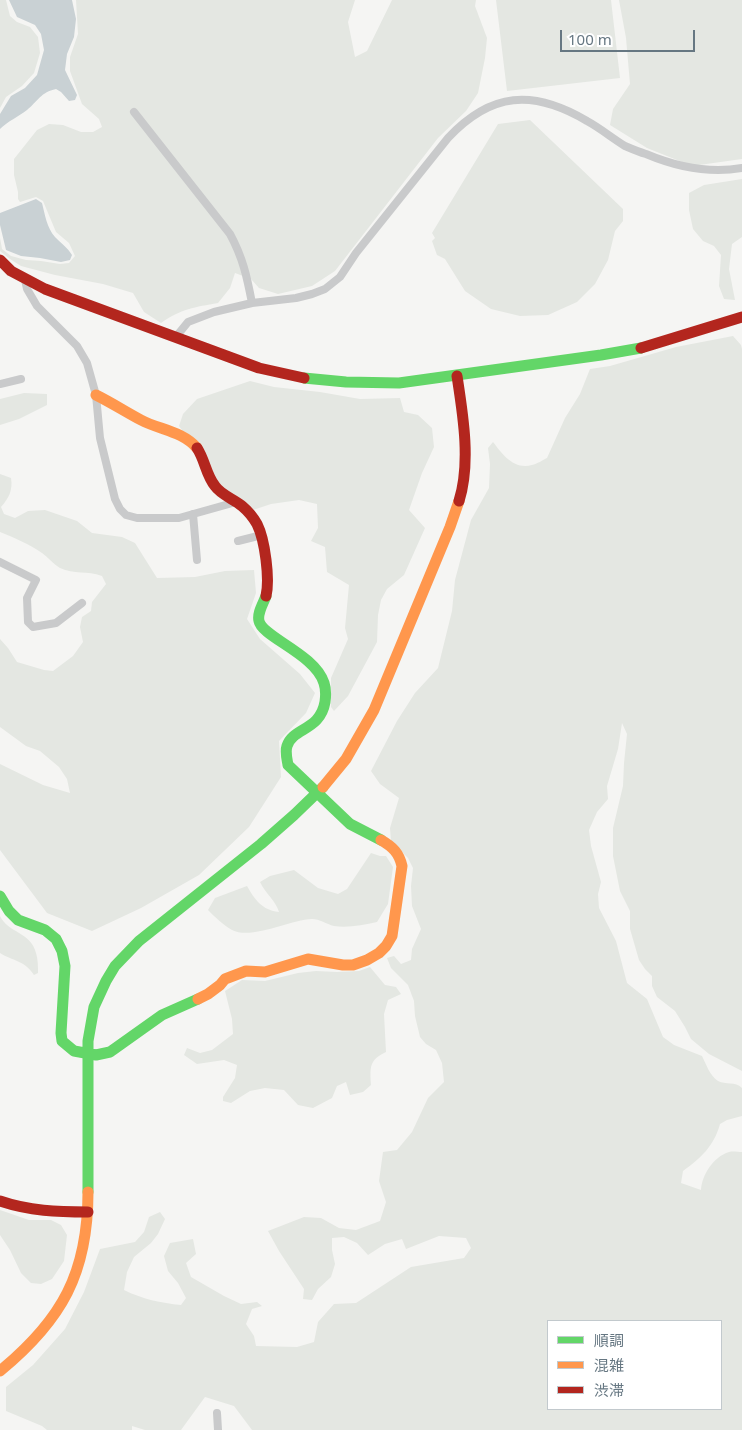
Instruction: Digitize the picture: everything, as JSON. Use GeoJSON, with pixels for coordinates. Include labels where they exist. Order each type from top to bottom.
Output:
{"type":"FeatureCollection","features":[{"type":"Feature","properties":{"kind":"street"},"geometry":{"type":"LineString","coordinates":[[175,338],[188,322],[214,312],[252,303],[296,298],[325,289],[340,278],[356,253],[460,125],[472,116],[500,102],[525,99],[569,111],[625,146],[684,168],[720,171],[742,168]]}},
{"type":"Feature","properties":{"kind":"street"},"geometry":{"type":"LineString","coordinates":[[134,112],[230,234],[245,268],[252,303]]}},
{"type":"Feature","properties":{"kind":"street"},"geometry":{"type":"LineString","coordinates":[[0,260],[11,271],[45,289],[175,338],[259,368],[285,375],[340,382],[369,384],[399,383],[601,355],[636,349],[742,318]]}},
{"type":"Feature","properties":{"kind":"street"},"geometry":{"type":"LineString","coordinates":[[25,280],[27,289],[36,306],[77,346],[87,363],[96,395],[100,438],[115,499],[120,509],[126,515],[137,518],[179,518],[236,502]]}},
{"type":"Feature","properties":{"kind":"street"},"geometry":{"type":"LineString","coordinates":[[0,1371],[14,1361],[48,1323],[67,1292],[78,1267],[88,1212],[89,1033],[98,995],[111,972],[140,940],[288,820],[326,784],[349,755],[361,735],[378,701],[450,527],[462,490],[465,447],[457,376]]}},
{"type":"Feature","properties":{"kind":"street"},"geometry":{"type":"LineString","coordinates":[[0,384],[21,379]]}},
{"type":"Feature","properties":{"kind":"street"},"geometry":{"type":"LineString","coordinates":[[0,896],[9,911],[18,920],[45,930],[56,939],[62,951],[64,966],[60,1033],[62,1041],[74,1051],[96,1055],[110,1052],[162,1015],[208,994],[220,986],[225,979],[246,971],[266,972],[308,959],[343,965],[353,965],[367,960],[380,953],[386,946],[392,936],[395,922],[402,866],[400,856],[392,846],[350,824],[288,765],[286,757],[287,746],[297,733],[320,716],[326,691],[317,668],[266,632],[260,625],[259,615],[266,596],[268,582],[262,535],[255,518],[216,488],[198,449],[180,434],[143,422],[120,407],[96,395]]}},
{"type":"Feature","properties":{"kind":"street"},"geometry":{"type":"LineString","coordinates":[[194,514],[197,560]]}},
{"type":"Feature","properties":{"kind":"street"},"geometry":{"type":"LineString","coordinates":[[238,541],[262,535]]}},
{"type":"Feature","properties":{"kind":"street"},"geometry":{"type":"LineString","coordinates":[[0,562],[36,580],[27,598],[28,622],[33,627],[56,623],[82,603]]}},
{"type":"Feature","properties":{"kind":"street"},"geometry":{"type":"LineString","coordinates":[[0,1201],[22,1208],[52,1212],[88,1212]]}},
{"type":"Feature","properties":{"kind":"street"},"geometry":{"type":"LineString","coordinates":[[217,1412],[218,1430]]}},
{"type":"Feature","properties":{"kind":"shaded area"},"geometry":{"type":"Polygon","coordinates":[[[0,0],[6,0],[10,16],[17,22],[30,27],[38,37],[40,53],[34,73],[22,86],[6,97],[0,108],[0,0]]]}},
{"type":"Feature","properties":{"kind":"shaded area"},"geometry":{"type":"Polygon","coordinates":[[[9,0],[72,0],[76,19],[74,37],[67,54],[65,70],[77,95],[75,100],[69,101],[61,92],[56,89],[51,90],[0,129],[0,114],[11,96],[25,88],[37,75],[44,50],[41,34],[35,25],[17,17],[9,0]]]}},
{"type":"Feature","properties":{"kind":"shaded area"},"geometry":{"type":"Polygon","coordinates":[[[76,0],[355,0],[348,22],[355,57],[367,51],[392,0],[476,0],[475,6],[487,38],[485,58],[478,93],[466,111],[438,138],[335,271],[312,286],[278,294],[259,288],[251,279],[235,273],[230,288],[218,303],[188,309],[161,323],[144,312],[133,293],[103,284],[55,275],[21,266],[0,251],[0,238],[2,249],[11,256],[26,260],[60,264],[69,263],[75,256],[69,243],[56,232],[43,201],[36,197],[20,202],[18,199],[14,175],[14,159],[37,130],[49,124],[63,125],[81,132],[93,132],[102,127],[99,119],[82,104],[70,71],[70,57],[78,34],[76,0]]]}},
{"type":"Feature","properties":{"kind":"shaded area"},"geometry":{"type":"Polygon","coordinates":[[[496,0],[611,0],[620,78],[507,91],[496,0]]]}},
{"type":"Feature","properties":{"kind":"shaded area"},"geometry":{"type":"Polygon","coordinates":[[[619,0],[742,0],[742,159],[692,166],[647,148],[610,125],[613,109],[630,84],[626,38],[619,0]]]}},
{"type":"Feature","properties":{"kind":"shaded area"},"geometry":{"type":"Polygon","coordinates":[[[530,120],[623,209],[623,221],[615,231],[608,260],[595,284],[577,302],[548,315],[520,316],[491,309],[465,291],[445,259],[437,255],[432,241],[435,238],[432,233],[498,124],[530,120]]]}},
{"type":"Feature","properties":{"kind":"shaded area"},"geometry":{"type":"Polygon","coordinates":[[[742,179],[742,237],[732,244],[729,269],[735,300],[724,299],[719,286],[721,255],[714,246],[703,241],[693,229],[689,210],[689,193],[704,185],[742,179]]]}},
{"type":"Feature","properties":{"kind":"shaded area"},"geometry":{"type":"Polygon","coordinates":[[[36,199],[42,203],[50,230],[72,255],[70,260],[61,262],[21,256],[6,250],[0,225],[0,213],[36,199]]]}},
{"type":"Feature","properties":{"kind":"shaded area"},"geometry":{"type":"Polygon","coordinates":[[[733,336],[742,349],[742,1071],[709,1054],[691,1039],[675,1011],[657,997],[652,986],[652,976],[639,960],[630,929],[630,911],[620,891],[613,856],[613,828],[623,786],[627,734],[622,723],[618,749],[607,786],[608,799],[597,812],[589,830],[591,846],[601,882],[598,894],[599,908],[616,941],[627,983],[647,999],[663,1037],[674,1045],[702,1056],[710,1073],[718,1081],[742,1088],[742,1116],[720,1124],[714,1139],[706,1151],[683,1171],[681,1183],[701,1190],[706,1173],[713,1162],[723,1154],[742,1152],[742,1430],[252,1430],[234,1406],[205,1397],[181,1430],[145,1430],[132,1426],[132,1430],[47,1430],[42,1426],[6,1411],[6,1387],[33,1365],[65,1329],[84,1292],[100,1249],[135,1242],[144,1232],[149,1217],[160,1212],[165,1219],[158,1234],[151,1243],[134,1257],[127,1272],[124,1290],[152,1300],[181,1305],[186,1298],[178,1283],[168,1271],[164,1256],[170,1243],[193,1239],[196,1254],[186,1263],[191,1277],[241,1304],[257,1302],[262,1306],[252,1309],[246,1324],[254,1336],[256,1346],[297,1347],[314,1342],[318,1322],[334,1304],[356,1303],[411,1267],[464,1258],[471,1248],[466,1238],[439,1236],[406,1249],[402,1239],[385,1244],[368,1255],[357,1243],[344,1237],[332,1238],[335,1264],[331,1277],[318,1289],[312,1300],[303,1299],[304,1289],[268,1231],[304,1217],[321,1218],[339,1228],[356,1230],[380,1221],[386,1202],[379,1181],[383,1152],[397,1150],[412,1132],[428,1098],[444,1082],[442,1063],[436,1050],[426,1044],[420,1037],[414,1001],[408,985],[391,968],[387,958],[394,956],[401,964],[411,960],[412,949],[421,929],[412,906],[411,886],[413,868],[408,858],[391,841],[390,828],[399,798],[380,784],[371,771],[397,721],[415,693],[438,668],[452,611],[455,580],[471,520],[489,488],[490,464],[488,448],[493,442],[509,460],[520,465],[532,465],[547,458],[565,418],[580,394],[590,369],[610,366],[676,347],[733,336]]]}},
{"type":"Feature","properties":{"kind":"shaded area"},"geometry":{"type":"Polygon","coordinates":[[[250,381],[274,387],[360,399],[400,398],[404,412],[418,415],[432,428],[434,447],[422,473],[409,510],[425,528],[404,575],[387,589],[381,600],[378,615],[377,642],[348,696],[334,711],[331,707],[331,678],[348,639],[345,628],[349,585],[327,572],[325,547],[311,541],[318,528],[317,504],[299,500],[271,504],[253,510],[220,489],[213,473],[179,426],[183,414],[197,399],[250,381]]]}},
{"type":"Feature","properties":{"kind":"shaded area"},"geometry":{"type":"Polygon","coordinates":[[[24,393],[47,394],[47,405],[19,419],[0,425],[0,399],[24,393]]]}},
{"type":"Feature","properties":{"kind":"shaded area"},"geometry":{"type":"Polygon","coordinates":[[[0,474],[11,478],[10,494],[1,507],[4,514],[15,518],[28,511],[45,510],[77,521],[92,533],[122,537],[135,543],[157,578],[195,577],[225,571],[254,570],[256,593],[247,619],[260,639],[300,674],[315,693],[306,713],[279,741],[281,777],[249,827],[199,875],[141,908],[92,931],[47,913],[0,850],[0,764],[43,785],[70,793],[67,779],[59,767],[40,751],[26,746],[0,727],[0,639],[17,662],[53,671],[73,656],[83,642],[80,627],[82,617],[91,611],[92,602],[106,584],[102,576],[60,568],[22,541],[0,532],[0,474]]]}},
{"type":"Feature","properties":{"kind":"shaded area"},"geometry":{"type":"Polygon","coordinates":[[[371,853],[386,856],[393,867],[388,904],[377,922],[339,927],[312,919],[250,933],[232,930],[208,910],[215,898],[247,886],[260,904],[268,909],[279,912],[260,882],[270,876],[294,870],[318,888],[338,894],[347,889],[371,853]]]}},
{"type":"Feature","properties":{"kind":"shaded area"},"geometry":{"type":"Polygon","coordinates":[[[0,916],[8,926],[25,937],[33,946],[37,958],[38,973],[34,975],[26,966],[0,953],[0,916]]]}},
{"type":"Feature","properties":{"kind":"shaded area"},"geometry":{"type":"Polygon","coordinates":[[[370,967],[385,985],[396,987],[401,994],[388,1000],[384,1014],[386,1052],[374,1061],[371,1069],[371,1085],[363,1092],[350,1095],[346,1082],[337,1086],[332,1098],[313,1108],[298,1105],[284,1090],[265,1088],[250,1091],[231,1103],[223,1101],[223,1097],[235,1078],[237,1065],[224,1060],[197,1064],[184,1055],[187,1048],[200,1053],[212,1050],[233,1034],[232,1019],[225,991],[242,980],[265,981],[298,973],[359,971],[370,967]]]}},
{"type":"Feature","properties":{"kind":"shaded area"},"geometry":{"type":"Polygon","coordinates":[[[0,1210],[29,1220],[51,1220],[61,1225],[67,1235],[64,1261],[52,1279],[41,1284],[31,1283],[21,1273],[0,1235],[0,1210]]]}},
{"type":"Feature","properties":{"kind":"traffic: fast"},"geometry":{"type":"LineString","coordinates":[[304,378],[346,382],[399,383],[641,348]]}},
{"type":"Feature","properties":{"kind":"traffic: fast"},"geometry":{"type":"LineString","coordinates":[[266,596],[259,615],[262,627],[310,663],[319,673],[325,690],[325,702],[318,718],[295,735],[287,746],[288,765],[350,824],[381,840]]}},
{"type":"Feature","properties":{"kind":"traffic: fast"},"geometry":{"type":"LineString","coordinates":[[88,1192],[88,1041],[94,1007],[106,981],[115,966],[139,941],[261,844],[323,787]]}},
{"type":"Feature","properties":{"kind":"traffic: fast"},"geometry":{"type":"LineString","coordinates":[[0,896],[9,911],[18,920],[45,930],[56,939],[62,951],[65,966],[61,1033],[62,1041],[74,1051],[96,1055],[110,1052],[162,1015],[198,999]]}},
{"type":"Feature","properties":{"kind":"traffic: slow"},"geometry":{"type":"LineString","coordinates":[[96,395],[141,420],[178,434],[197,448]]}},
{"type":"Feature","properties":{"kind":"traffic: slow"},"geometry":{"type":"LineString","coordinates":[[323,787],[346,759],[374,710],[459,501]]}},
{"type":"Feature","properties":{"kind":"traffic: slow"},"geometry":{"type":"LineString","coordinates":[[198,999],[208,994],[225,979],[246,971],[265,972],[308,959],[353,965],[379,953],[392,936],[402,866],[395,851],[381,840]]}},
{"type":"Feature","properties":{"kind":"traffic: slow"},"geometry":{"type":"LineString","coordinates":[[0,1371],[40,1333],[67,1293],[77,1271],[83,1247],[87,1221],[88,1192]]}},
{"type":"Feature","properties":{"kind":"traffic: jam"},"geometry":{"type":"LineString","coordinates":[[0,260],[11,271],[45,289],[259,368],[304,378]]}},
{"type":"Feature","properties":{"kind":"traffic: jam"},"geometry":{"type":"LineString","coordinates":[[641,348],[742,317]]}},
{"type":"Feature","properties":{"kind":"traffic: jam"},"geometry":{"type":"LineString","coordinates":[[457,376],[465,439],[465,471],[459,501]]}},
{"type":"Feature","properties":{"kind":"traffic: jam"},"geometry":{"type":"LineString","coordinates":[[197,448],[215,486],[239,503],[257,524],[266,560],[266,596]]}},
{"type":"Feature","properties":{"kind":"traffic: jam"},"geometry":{"type":"LineString","coordinates":[[0,1201],[44,1210],[88,1212]]}}]}
